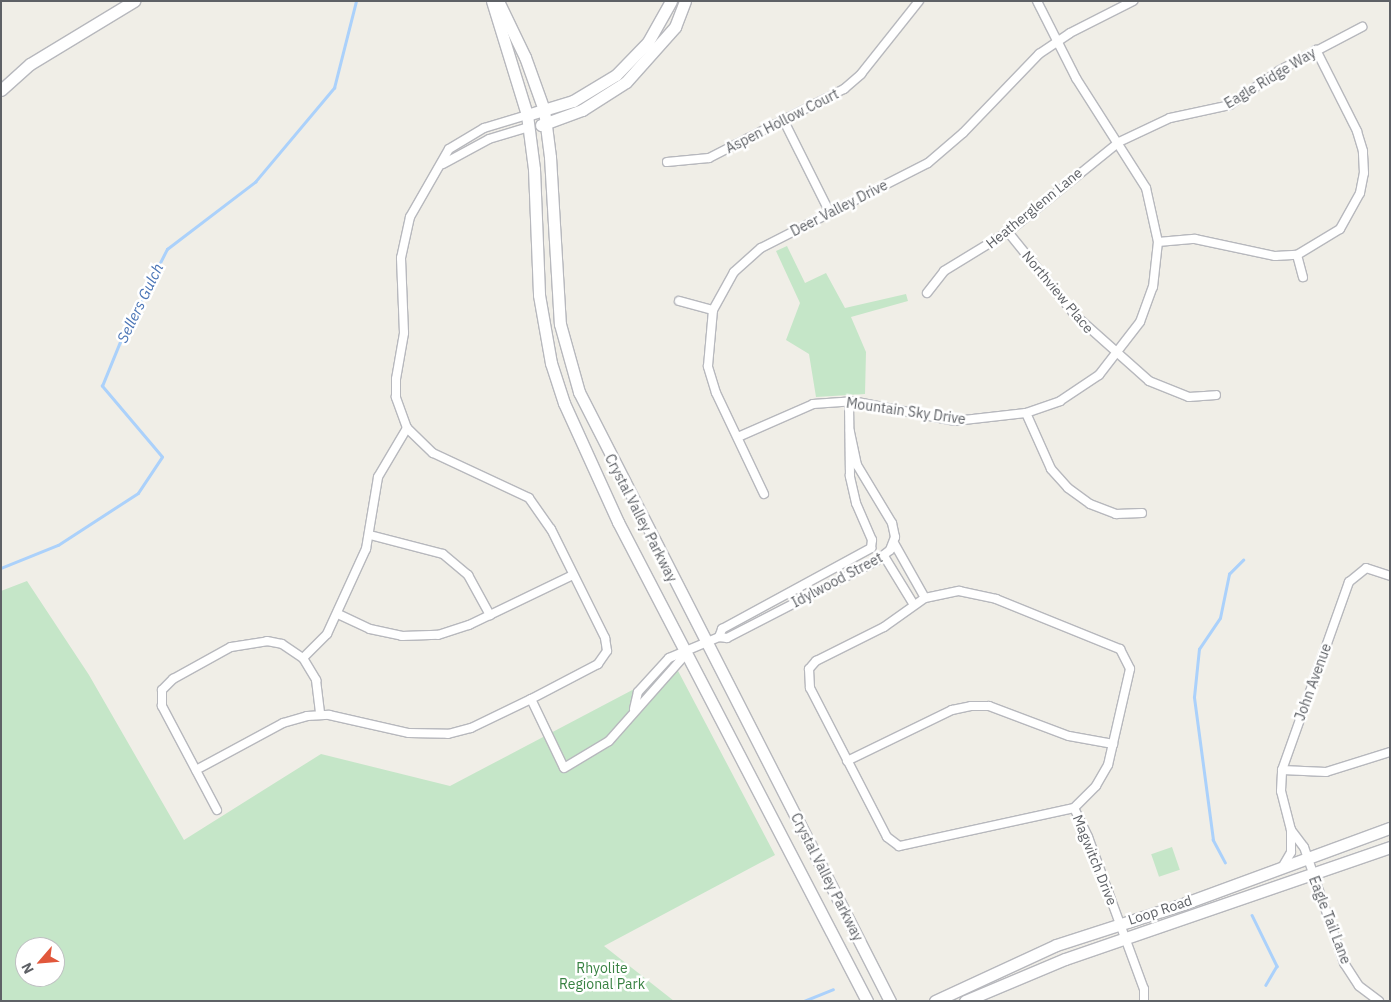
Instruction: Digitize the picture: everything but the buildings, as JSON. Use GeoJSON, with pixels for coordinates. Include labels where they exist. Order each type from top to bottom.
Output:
{"type":"FeatureCollection","features":[{"type":"Feature","properties":{"kind":"main road"},"geometry":{"type":"LineString","coordinates":[[1,90],[30,64],[134,1]]}},
{"type":"Feature","properties":{"kind":"main road","name":"Crystal Valley Parkway"},"geometry":{"type":"LineString","coordinates":[[492,1],[527,115],[539,295],[557,384],[618,522],[867,1001]]}},
{"type":"Feature","properties":{"kind":"main road","name":"Crystal Valley Parkway"},"geometry":{"type":"LineString","coordinates":[[498,1],[525,57],[544,110],[557,300],[571,369],[596,433],[890,1001]]}},
{"type":"Feature","properties":{"kind":"main road"},"geometry":{"type":"LineString","coordinates":[[527,115],[588,93],[628,64],[661,25],[671,1]]}},
{"type":"Feature","properties":{"kind":"main road"},"geometry":{"type":"LineString","coordinates":[[529,127],[546,123],[597,102],[626,82],[675,27],[685,1]]}},
{"type":"Feature","properties":{"kind":"main road","name":"Loop Road"},"geometry":{"type":"LineString","coordinates":[[934,1001],[1007,965],[1390,828]]}},
{"type":"Feature","properties":{"kind":"main road","name":"Loop Road"},"geometry":{"type":"LineString","coordinates":[[966,1001],[1057,962],[1126,940],[1390,847]]}},
{"type":"Feature","properties":{"kind":"street","name":"Aspen Hollow Court"},"geometry":{"type":"LineString","coordinates":[[667,162],[709,158],[850,84],[919,1]]}},
{"type":"Feature","properties":{"kind":"street","name":"Mountain Sky Drive"},"geometry":{"type":"LineString","coordinates":[[738,437],[813,404],[849,402],[955,421],[1026,413],[1080,390],[1116,356],[1140,322],[1153,287],[1158,242],[1146,188],[1120,142],[1057,41],[1037,1]]}},
{"type":"Feature","properties":{"kind":"street","name":"Deer Valley Drive"},"geometry":{"type":"LineString","coordinates":[[764,494],[708,366],[713,310],[724,286],[746,259],[938,156],[1039,54],[1057,41],[1133,1]]}},
{"type":"Feature","properties":{"kind":"street","name":"Eagle Ridge Way"},"geometry":{"type":"LineString","coordinates":[[1120,142],[1148,126],[1230,105],[1316,50],[1362,27]]}},
{"type":"Feature","properties":{"kind":"street"},"geometry":{"type":"LineString","coordinates":[[1158,242],[1195,239],[1275,256],[1297,255],[1340,228],[1353,212],[1364,173],[1357,131],[1316,50]]}},
{"type":"Feature","properties":{"kind":"street"},"geometry":{"type":"LineString","coordinates":[[196,770],[283,724],[320,714],[409,733],[448,734],[471,728],[592,668],[607,651],[605,638],[551,529],[529,498],[433,454],[407,428],[396,397],[404,333],[402,258],[410,217],[421,192],[443,164],[449,149],[464,138],[527,115]]}},
{"type":"Feature","properties":{"kind":"street"},"geometry":{"type":"LineString","coordinates":[[784,120],[830,213]]}},
{"type":"Feature","properties":{"kind":"street"},"geometry":{"type":"LineString","coordinates":[[443,164],[489,139],[529,127]]}},
{"type":"Feature","properties":{"kind":"street","name":"Heatherglenn Lane"},"geometry":{"type":"LineString","coordinates":[[927,293],[944,272],[1008,232],[1120,142]]}},
{"type":"Feature","properties":{"kind":"street","name":"Northview Place"},"geometry":{"type":"LineString","coordinates":[[1008,232],[1075,316],[1116,356],[1163,390],[1189,397],[1216,395]]}},
{"type":"Feature","properties":{"kind":"street"},"geometry":{"type":"LineString","coordinates":[[1297,255],[1303,277]]}},
{"type":"Feature","properties":{"kind":"street"},"geometry":{"type":"LineString","coordinates":[[679,300],[713,310]]}},
{"type":"Feature","properties":{"kind":"street","name":"Idylwood Street"},"geometry":{"type":"LineString","coordinates":[[531,699],[564,768],[609,741],[634,710],[638,692],[669,658],[686,654],[706,644],[718,637],[722,629],[871,548],[872,540],[852,490],[849,402]]}},
{"type":"Feature","properties":{"kind":"street"},"geometry":{"type":"LineString","coordinates":[[1026,413],[1046,461],[1068,488],[1090,504],[1116,514],[1142,513]]}},
{"type":"Feature","properties":{"kind":"street"},"geometry":{"type":"LineString","coordinates":[[304,658],[327,634],[338,614],[370,535],[378,477],[407,428]]}},
{"type":"Feature","properties":{"kind":"street","name":"Idylwood Street"},"geometry":{"type":"LineString","coordinates":[[718,637],[727,638],[884,556],[894,543],[892,523],[858,465],[850,430]]}},
{"type":"Feature","properties":{"kind":"street"},"geometry":{"type":"LineString","coordinates":[[370,535],[443,554],[468,574],[490,615]]}},
{"type":"Feature","properties":{"kind":"street"},"geometry":{"type":"LineString","coordinates":[[894,543],[925,598]]}},
{"type":"Feature","properties":{"kind":"street"},"geometry":{"type":"LineString","coordinates":[[884,556],[914,605]]}},
{"type":"Feature","properties":{"kind":"street","name":"John Avenue"},"geometry":{"type":"LineString","coordinates":[[1283,866],[1290,852],[1291,830],[1281,791],[1282,770],[1350,582],[1366,568],[1390,576]]}},
{"type":"Feature","properties":{"kind":"street"},"geometry":{"type":"LineString","coordinates":[[338,614],[370,629],[402,636],[438,635],[490,615],[573,575]]}},
{"type":"Feature","properties":{"kind":"street"},"geometry":{"type":"LineString","coordinates":[[945,592],[978,594],[1120,649],[1130,669],[1108,765],[1096,786],[1074,808],[899,846],[887,837],[810,688],[809,669],[816,662],[884,627],[925,598],[945,592]]}},
{"type":"Feature","properties":{"kind":"street"},"geometry":{"type":"LineString","coordinates":[[217,810],[162,706],[162,690],[166,684],[208,658],[248,641],[282,644],[304,658],[316,680],[320,714]]}},
{"type":"Feature","properties":{"kind":"street"},"geometry":{"type":"LineString","coordinates":[[847,761],[952,710],[971,706],[989,706],[1069,736],[1113,744]]}},
{"type":"Feature","properties":{"kind":"street"},"geometry":{"type":"LineString","coordinates":[[1282,770],[1326,772],[1390,752]]}},
{"type":"Feature","properties":{"kind":"street","name":"Magwitch Drive"},"geometry":{"type":"LineString","coordinates":[[1074,808],[1120,923],[1144,1001]]}},
{"type":"Feature","properties":{"kind":"street","name":"John Avenue"},"geometry":{"type":"LineString","coordinates":[[1291,830],[1300,838],[1307,858]]}},
{"type":"Feature","properties":{"kind":"street","name":"Eagle Tail Lane"},"geometry":{"type":"LineString","coordinates":[[1307,858],[1344,963],[1359,986],[1379,1001]]}},
{"type":"Feature","properties":{"kind":"green space"},"geometry":{"type":"Polygon","coordinates":[[[787,246],[805,283],[826,273],[845,308],[906,294],[908,301],[851,317],[866,352],[865,394],[816,397],[809,354],[786,340],[800,303],[776,251],[787,246]]]}},
{"type":"Feature","properties":{"kind":"green space","name":"Rhyolite Regional Park"},"geometry":{"type":"Polygon","coordinates":[[[27,581],[89,675],[184,840],[321,754],[450,786],[676,667],[775,855],[604,946],[674,1001],[1,1001],[1,591],[27,581]]]}},
{"type":"Feature","properties":{"kind":"green space"},"geometry":{"type":"Polygon","coordinates":[[[1172,847],[1180,870],[1159,877],[1151,854],[1172,847]]]}},
{"type":"Feature","properties":{"kind":"waterway","name":"Sellers Gulch"},"geometry":{"type":"LineString","coordinates":[[1,568],[58,545],[138,493],[162,457],[102,386],[120,342],[167,249],[255,182],[334,88],[356,1]]}},
{"type":"Feature","properties":{"kind":"waterway"},"geometry":{"type":"LineString","coordinates":[[1225,863],[1213,840],[1194,697],[1199,649],[1220,618],[1229,574],[1243,560]]}},
{"type":"Feature","properties":{"kind":"waterway"},"geometry":{"type":"LineString","coordinates":[[1252,915],[1277,966],[1266,985]]}},
{"type":"Feature","properties":{"kind":"waterway"},"geometry":{"type":"LineString","coordinates":[[804,1001],[833,989]]}}]}
